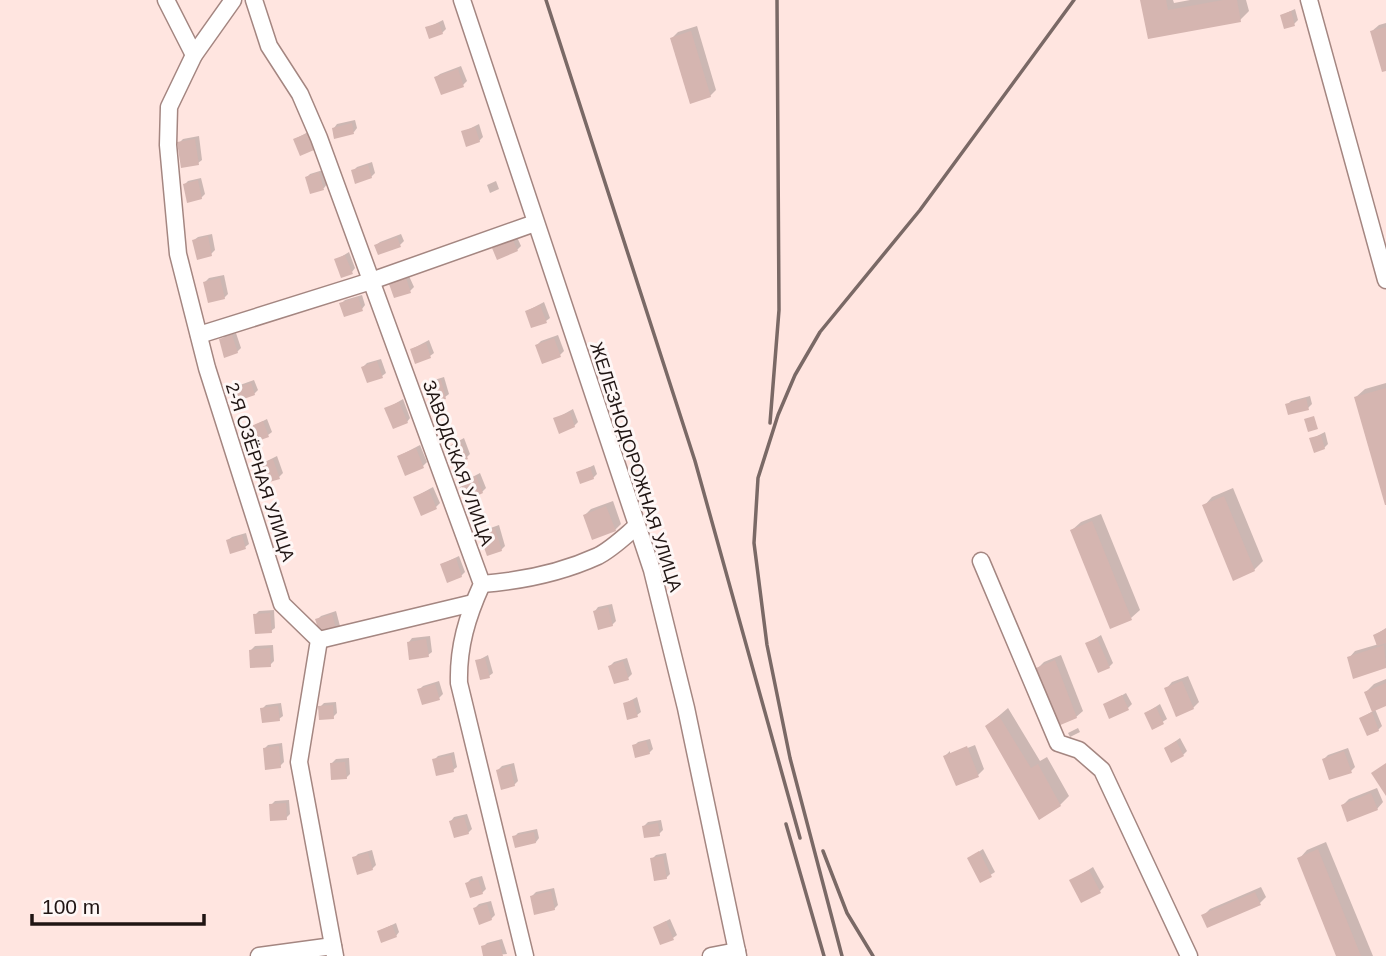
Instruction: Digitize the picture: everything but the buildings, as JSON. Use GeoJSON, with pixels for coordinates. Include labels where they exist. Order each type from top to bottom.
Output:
{"type":"FeatureCollection","features":[{"type":"Feature","properties":{"kind":"street"},"geometry":{"type":"LineString","coordinates":[[166,0],[194,55]]}},
{"type":"Feature","properties":{"kind":"street","name":"2-Я ОЗЁРНАЯ УЛИЦА"},"geometry":{"type":"LineString","coordinates":[[233,0],[194,55],[169,107],[167,145],[178,254],[199,335],[282,604],[319,640]]}},
{"type":"Feature","properties":{"kind":"street","name":"ЗАВОДСКАЯ УЛИЦА"},"geometry":{"type":"LineString","coordinates":[[254,0],[269,46],[300,94],[482,584]]}},
{"type":"Feature","properties":{"kind":"street","name":"ЖЕЛЕЗНОДОРОЖНАЯ УЛИЦА"},"geometry":{"type":"LineString","coordinates":[[462,0],[652,570],[686,708],[738,953]]}},
{"type":"Feature","properties":{"kind":"street"},"geometry":{"type":"LineString","coordinates":[[1309,0],[1386,280]]}},
{"type":"Feature","properties":{"kind":"street"},"geometry":{"type":"LineString","coordinates":[[199,335],[371,281],[535,223]]}},
{"type":"Feature","properties":{"kind":"street"},"geometry":{"type":"LineString","coordinates":[[525,956],[459,683],[458,655],[473,603],[482,584],[509,582],[592,558],[600,555],[637,526]]}},
{"type":"Feature","properties":{"kind":"street"},"geometry":{"type":"LineString","coordinates":[[981,561],[1058,743],[1079,750],[1102,770],[1188,956]]}},
{"type":"Feature","properties":{"kind":"street"},"geometry":{"type":"LineString","coordinates":[[260,956],[334,951],[299,762],[319,640],[473,603]]}},
{"type":"Feature","properties":{"kind":"street"},"geometry":{"type":"LineString","coordinates":[[711,956],[738,953]]}},
{"type":"Feature","properties":{"kind":"railway"},"geometry":{"type":"LineString","coordinates":[[546,0],[695,461],[800,838]]}},
{"type":"Feature","properties":{"kind":"railway"},"geometry":{"type":"LineString","coordinates":[[770,423],[779,310],[777,0]]}},
{"type":"Feature","properties":{"kind":"railway"},"geometry":{"type":"LineString","coordinates":[[842,956],[790,758],[767,645],[754,543],[758,478],[778,415],[795,375],[820,332],[920,210],[1074,0]]}},
{"type":"Feature","properties":{"kind":"railway"},"geometry":{"type":"LineString","coordinates":[[786,824],[824,956]]}},
{"type":"Feature","properties":{"kind":"railway"},"geometry":{"type":"LineString","coordinates":[[823,851],[847,913],[873,956]]}}]}
